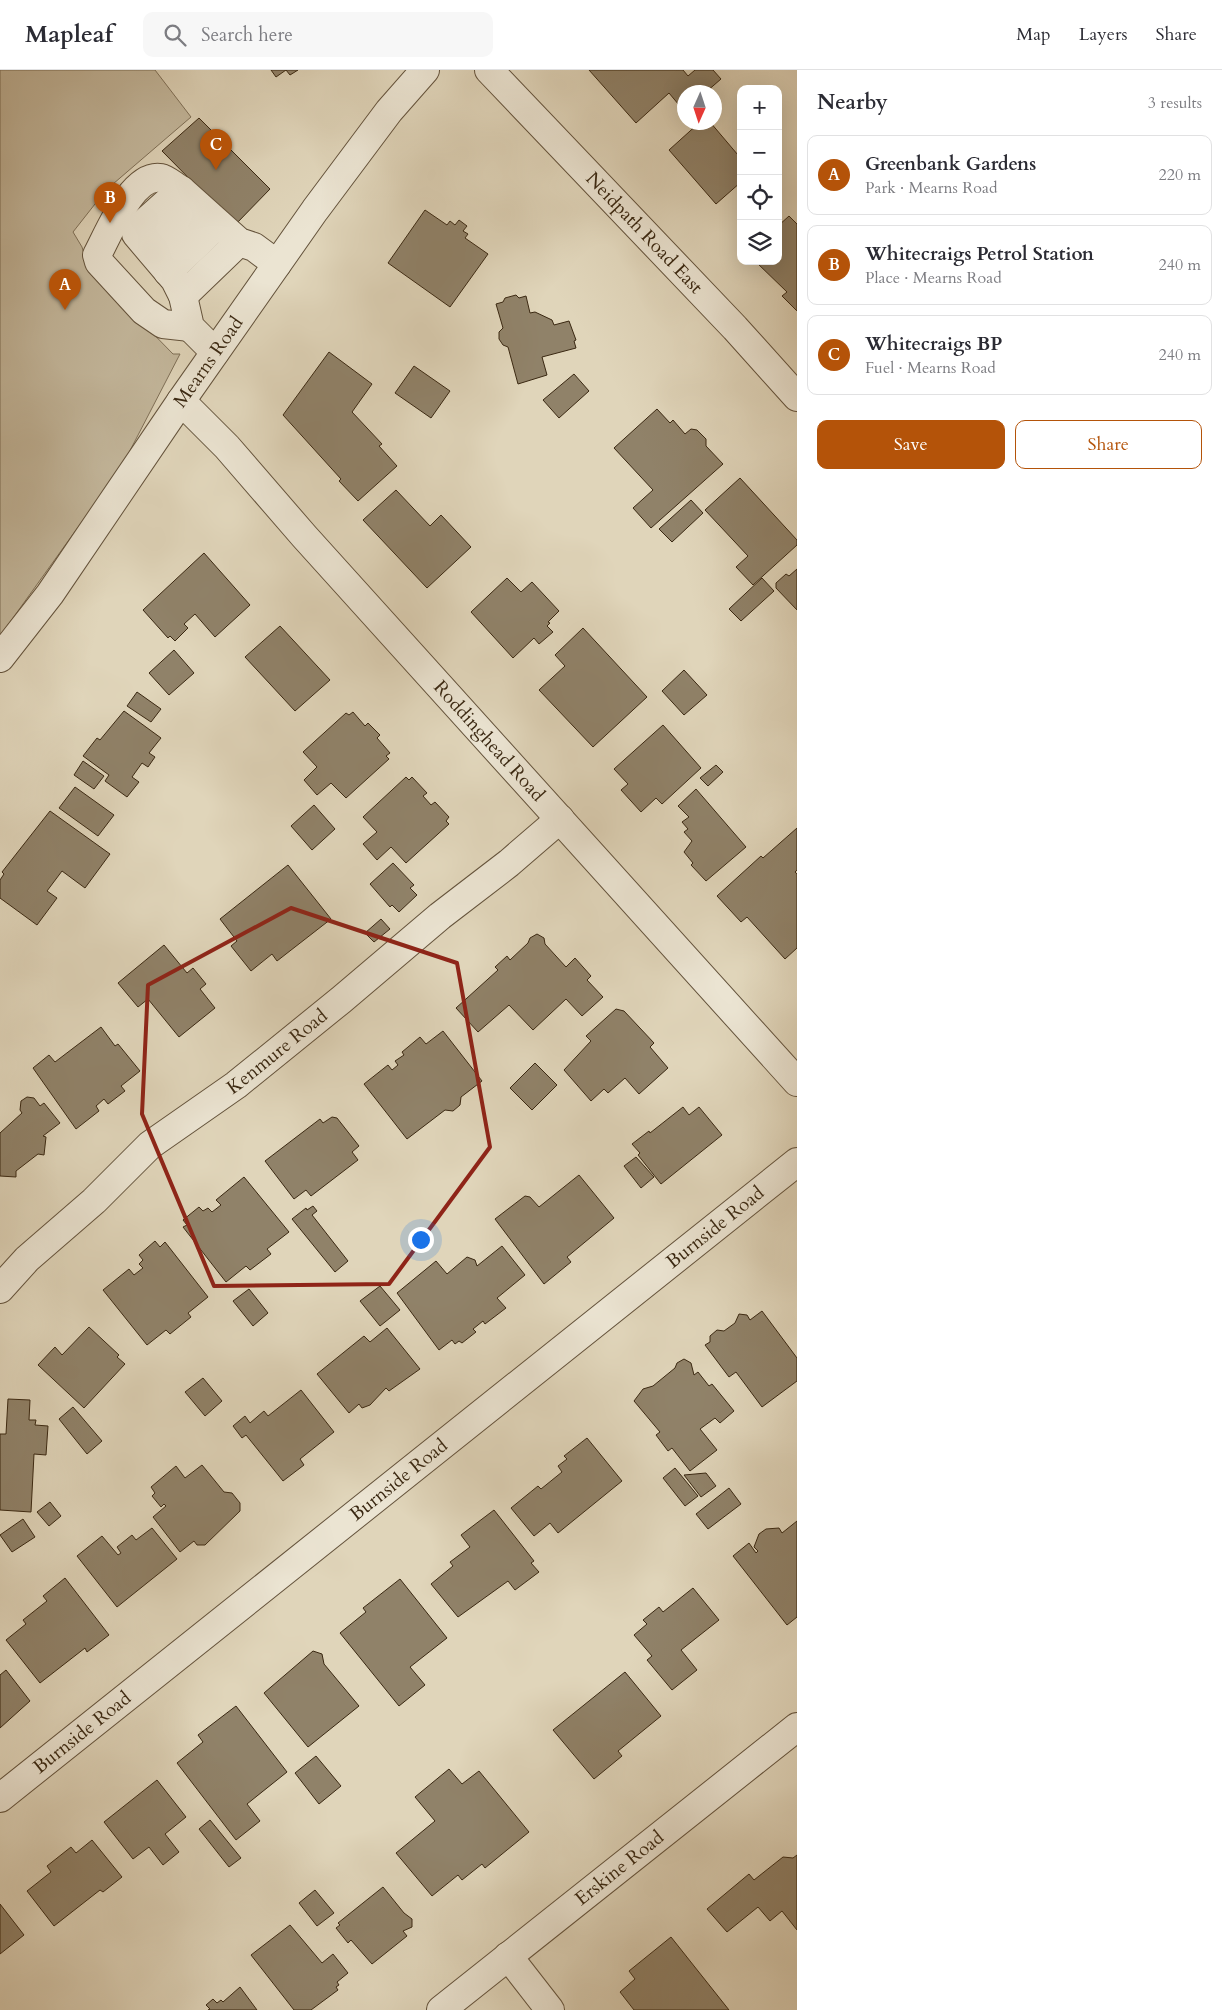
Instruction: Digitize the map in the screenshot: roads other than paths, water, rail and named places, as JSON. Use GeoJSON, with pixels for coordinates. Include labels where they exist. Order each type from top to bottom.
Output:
{"type":"FeatureCollection","features":[{"type":"Feature","properties":{"kind":"street","name":"Mearns Road"},"geometry":{"type":"LineString","coordinates":[[0,658],[50,594],[277,264],[389,111],[426,70]]}},
{"type":"Feature","properties":{"kind":"street","name":"Neidpath Road East"},"geometry":{"type":"LineString","coordinates":[[489,70],[735,328],[797,397]]}},
{"type":"Feature","properties":{"kind":"street"},"geometry":{"type":"LineString","coordinates":[[190,327],[163,324],[144,311],[99,262],[97,255],[133,191],[150,180],[161,178],[199,207],[239,242],[254,247],[277,264]]}},
{"type":"Feature","properties":{"kind":"street"},"geometry":{"type":"LineString","coordinates":[[199,207],[143,224],[136,234],[168,272],[183,296],[190,327],[215,352]]}},
{"type":"Feature","properties":{"kind":"street"},"geometry":{"type":"LineString","coordinates":[[168,272],[199,207]]}},
{"type":"Feature","properties":{"kind":"street"},"geometry":{"type":"LineString","coordinates":[[183,296],[239,242]]}},
{"type":"Feature","properties":{"kind":"street","name":"Roddinghead Road"},"geometry":{"type":"LineString","coordinates":[[181,401],[227,447],[304,536],[797,1082]]}},
{"type":"Feature","properties":{"kind":"street","name":"Kenmure Road"},"geometry":{"type":"LineString","coordinates":[[0,1289],[27,1259],[94,1201],[150,1144],[236,1086],[440,916],[509,863],[560,818]]}},
{"type":"Feature","properties":{"kind":"street","name":"Burnside Road"},"geometry":{"type":"LineString","coordinates":[[0,1798],[797,1162]]}},
{"type":"Feature","properties":{"kind":"street","name":"Erskine Road"},"geometry":{"type":"LineString","coordinates":[[441,2010],[797,1727]]}},
{"type":"Feature","properties":{"kind":"street"},"geometry":{"type":"LineString","coordinates":[[508,1956],[550,2010]]}},
{"type":"Feature","properties":{"kind":"place","name":"Whitecraigs BP"},"geometry":{"type":"Point","coordinates":[216,170]}},
{"type":"Feature","properties":{"kind":"place","name":"Whitecraigs Petrol Station"},"geometry":{"type":"Point","coordinates":[110,223]}},
{"type":"Feature","properties":{"kind":"place","name":"Greenbank Gardens"},"geometry":{"type":"Point","coordinates":[65,310]}}]}
